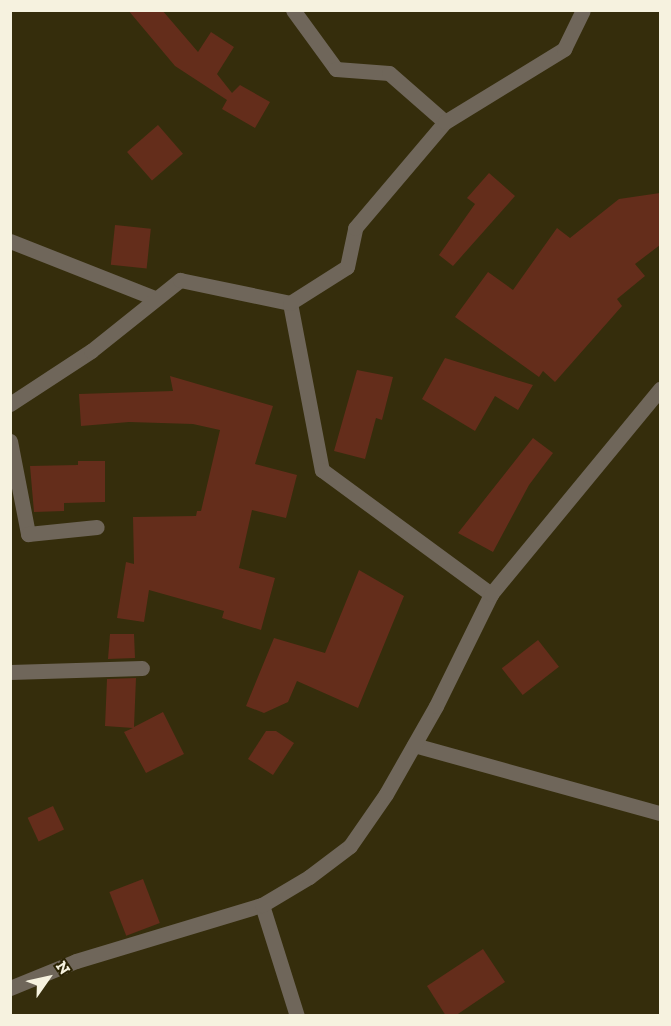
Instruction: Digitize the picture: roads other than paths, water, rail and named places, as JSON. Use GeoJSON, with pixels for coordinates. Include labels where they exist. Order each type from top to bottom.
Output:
{"type":"FeatureCollection","features":[{"type":"Feature","properties":{"kind":"street"},"geometry":{"type":"LineString","coordinates":[[293,10],[336,69],[389,73],[445,122]]}},
{"type":"Feature","properties":{"kind":"street"},"geometry":{"type":"LineString","coordinates":[[10,404],[91,351],[154,298],[180,280],[290,303],[346,267],[355,228],[445,122],[564,49],[584,10]]}},
{"type":"Feature","properties":{"kind":"street"},"geometry":{"type":"LineString","coordinates":[[10,241],[154,298]]}},
{"type":"Feature","properties":{"kind":"street"},"geometry":{"type":"LineString","coordinates":[[290,303],[322,470],[491,594]]}},
{"type":"Feature","properties":{"kind":"street"},"geometry":{"type":"LineString","coordinates":[[10,988],[76,961],[262,905],[309,878],[350,846],[414,745],[491,594],[660,389]]}},
{"type":"Feature","properties":{"kind":"street"},"geometry":{"type":"LineString","coordinates":[[10,441],[28,534],[97,527]]}},
{"type":"Feature","properties":{"kind":"street"},"geometry":{"type":"LineString","coordinates":[[10,672],[142,668]]}},
{"type":"Feature","properties":{"kind":"street"},"geometry":{"type":"LineString","coordinates":[[414,745],[660,813]]}},
{"type":"Feature","properties":{"kind":"street"},"geometry":{"type":"LineString","coordinates":[[262,905],[297,1016]]}}]}
